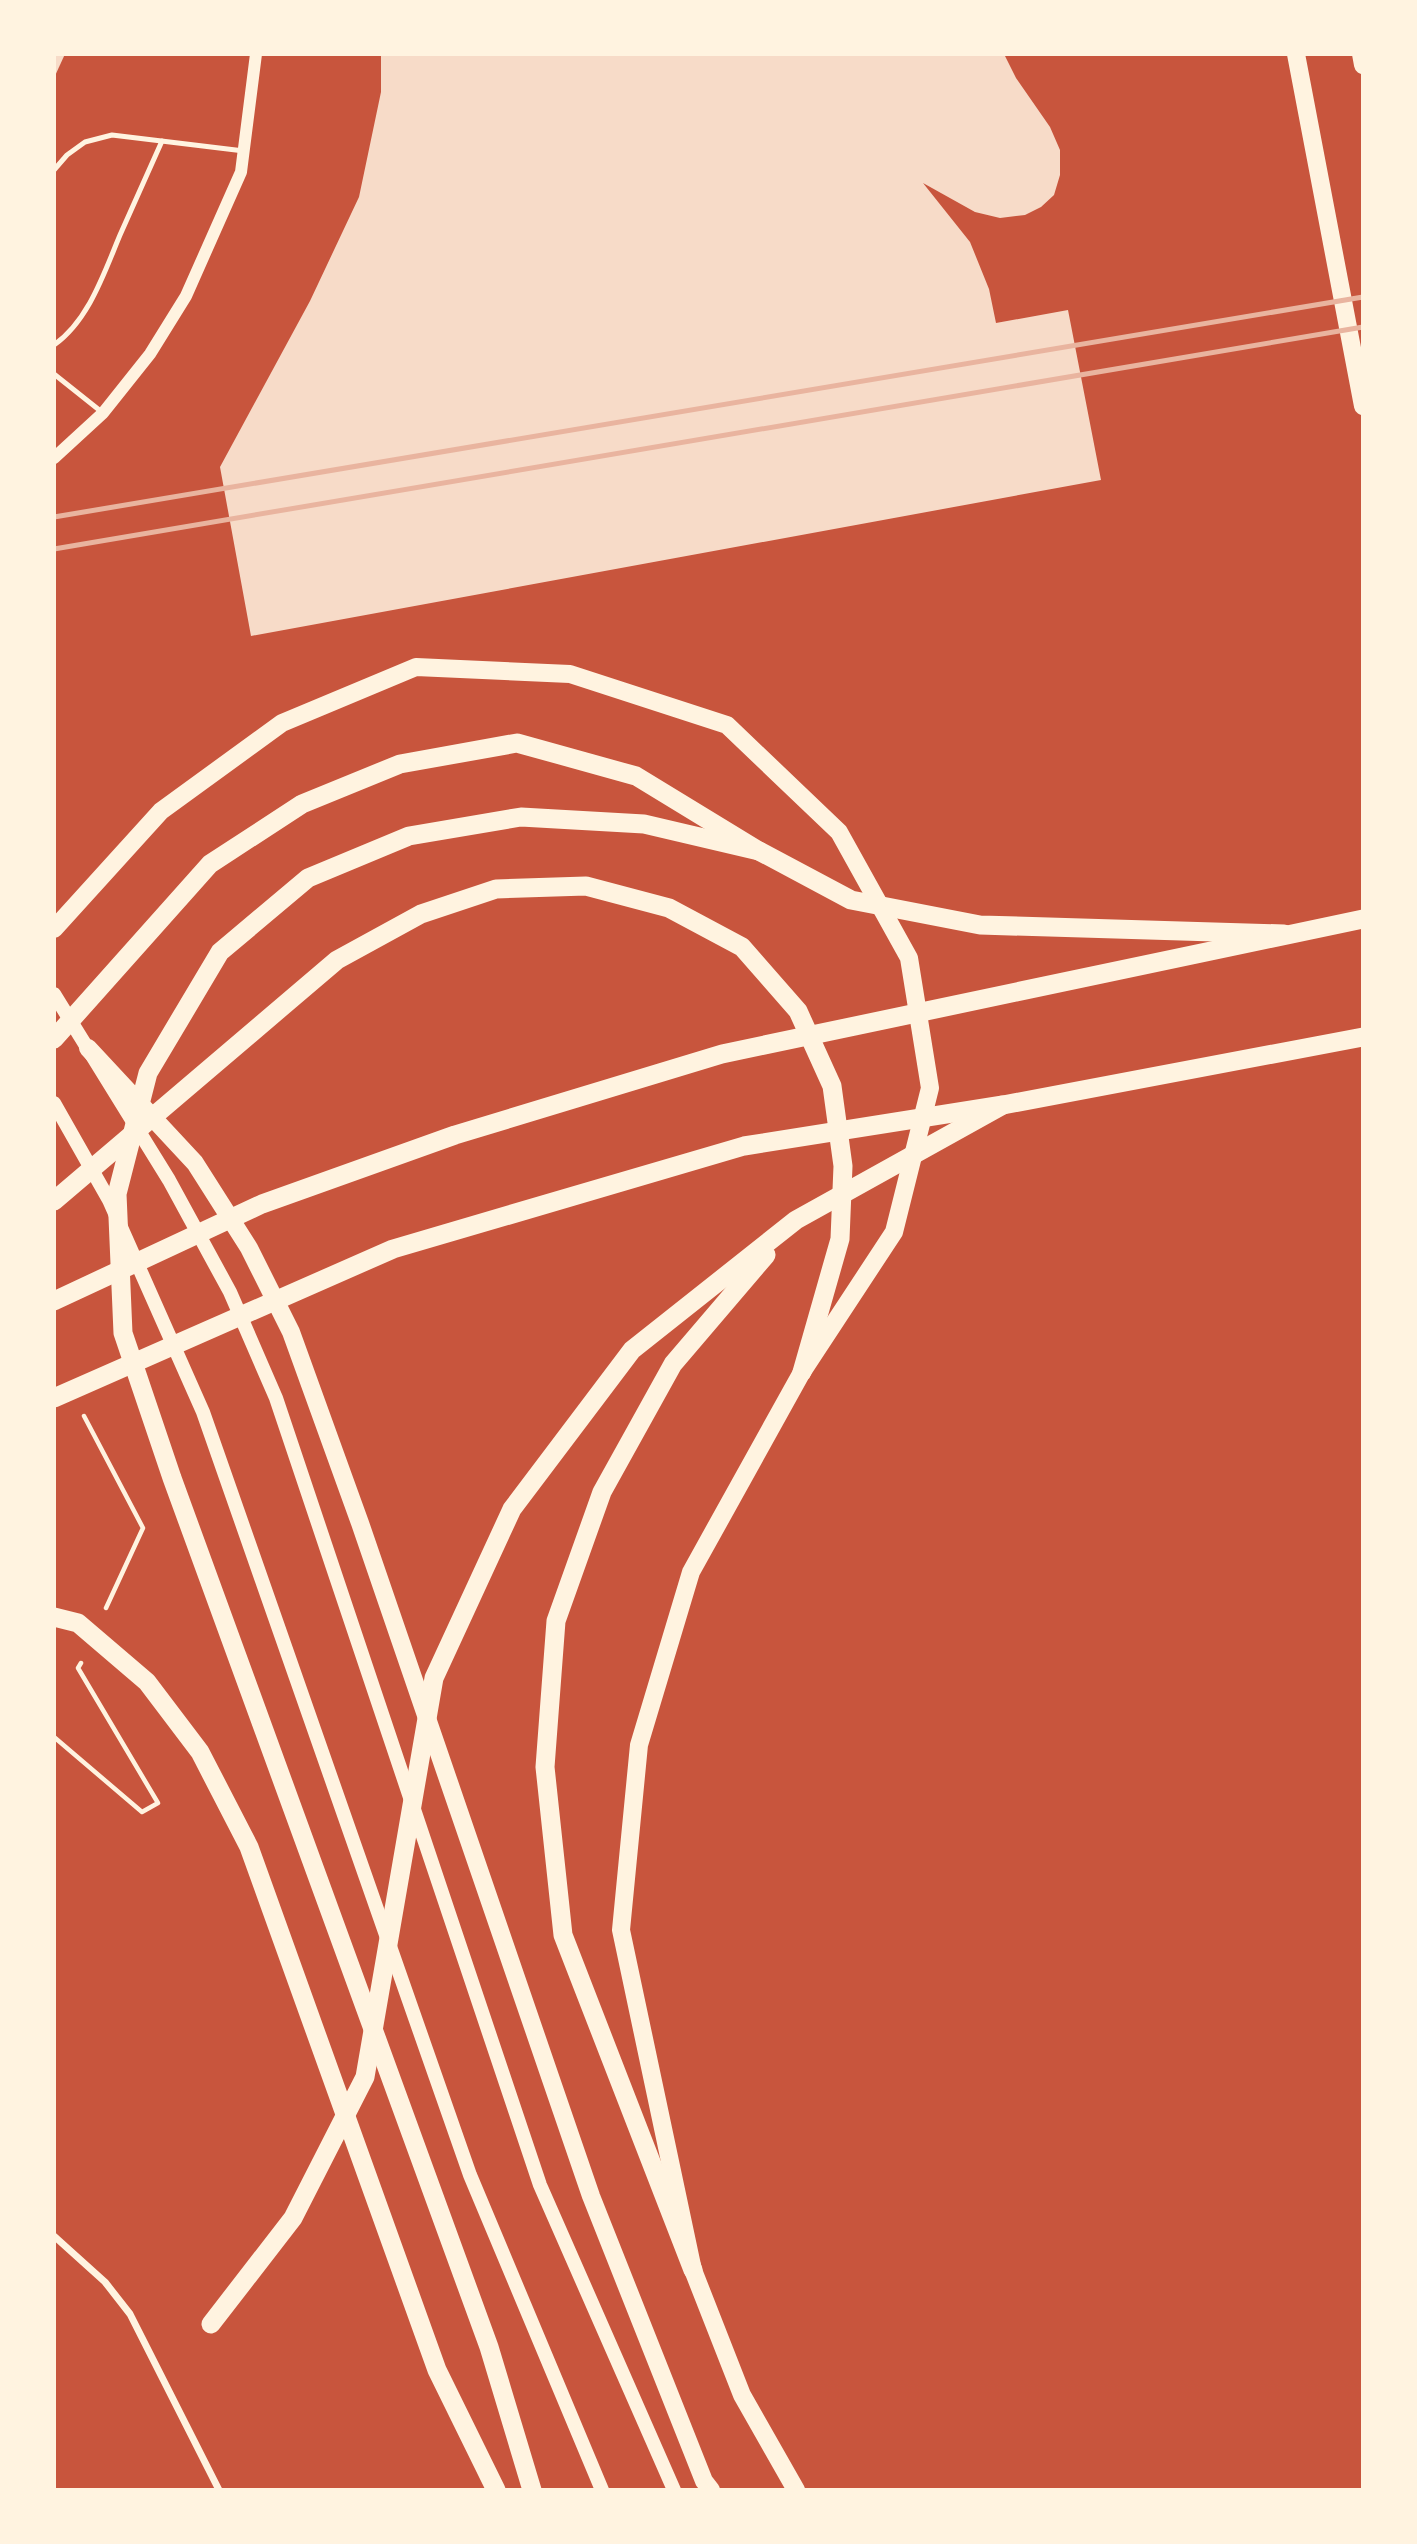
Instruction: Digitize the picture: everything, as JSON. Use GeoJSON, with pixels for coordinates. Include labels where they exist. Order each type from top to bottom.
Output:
{"type":"FeatureCollection","features":[{"type":"Feature","properties":{"kind":"highway"},"geometry":{"type":"LineString","coordinates":[[54,1039],[210,864],[302,804],[400,764],[517,743],[636,776],[759,851],[851,900],[980,925],[1284,934]]}},
{"type":"Feature","properties":{"kind":"highway"},"geometry":{"type":"LineString","coordinates":[[532,2490],[489,2347],[172,1478],[123,1333],[117,1194],[148,1073],[220,952],[308,878],[409,836],[521,817],[644,824],[759,851]]}},
{"type":"Feature","properties":{"kind":"highway"},"geometry":{"type":"LineString","coordinates":[[54,1201],[337,960],[421,914],[496,889],[586,886],[669,908],[742,947],[797,1011],[832,1086],[843,1166],[840,1239],[802,1372]]}},
{"type":"Feature","properties":{"kind":"highway"},"geometry":{"type":"LineString","coordinates":[[54,1301],[262,1203],[455,1135],[722,1054],[1363,919]]}},
{"type":"Feature","properties":{"kind":"highway"},"geometry":{"type":"LineString","coordinates":[[54,1398],[393,1249],[744,1146],[1003,1105],[1363,1037]]}},
{"type":"Feature","properties":{"kind":"highway"},"geometry":{"type":"LineString","coordinates":[[211,2324],[293,2218],[365,2077],[434,1678],[512,1509],[632,1350],[796,1220],[1003,1105]]}},
{"type":"Feature","properties":{"kind":"highway"},"geometry":{"type":"LineString","coordinates":[[693,2270],[564,1935],[545,1767],[556,1620],[602,1492],[673,1364],[796,1220]]}},
{"type":"Feature","properties":{"kind":"highway"},"geometry":{"type":"LineString","coordinates":[[54,1617],[78,1623],[147,1682],[200,1752],[250,1847],[437,2370],[496,2490]]}},
{"type":"Feature","properties":{"kind":"main road"},"geometry":{"type":"LineString","coordinates":[[1296,54],[1363,406]]}},
{"type":"Feature","properties":{"kind":"main road"},"geometry":{"type":"LineString","coordinates":[[1361,54],[1363,65]]}},
{"type":"Feature","properties":{"kind":"main road"},"geometry":{"type":"LineString","coordinates":[[54,929],[161,811],[282,723],[416,667],[570,674],[727,724],[839,832],[909,958],[930,1088],[894,1231],[802,1372],[691,1572],[639,1745],[621,1930],[693,2270],[741,2395],[796,2490]]}},
{"type":"Feature","properties":{"kind":"main road"},"geometry":{"type":"LineString","coordinates":[[54,994],[169,1181],[230,1292],[276,1398],[540,2185],[674,2490]]}},
{"type":"Feature","properties":{"kind":"main road"},"geometry":{"type":"LineString","coordinates":[[88,1048],[195,1163],[249,1248],[291,1332],[360,1523],[591,2196],[704,2481],[711,2490]]}},
{"type":"Feature","properties":{"kind":"main road"},"geometry":{"type":"LineString","coordinates":[[54,1104],[109,1200],[203,1412],[470,2175],[602,2490]]}},
{"type":"Feature","properties":{"kind":"street"},"geometry":{"type":"LineString","coordinates":[[54,458],[103,413],[150,354],[186,296],[241,172],[257,54]]}},
{"type":"Feature","properties":{"kind":"street"},"geometry":{"type":"LineString","coordinates":[[54,2236],[105,2282],[130,2314],[219,2490]]}},
{"type":"Feature","properties":{"kind":"lane"},"geometry":{"type":"LineString","coordinates":[[54,170],[67,155],[85,142],[112,135],[244,150]]}},
{"type":"Feature","properties":{"kind":"lane"},"geometry":{"type":"LineString","coordinates":[[54,345],[62,340],[96,292],[162,141]]}},
{"type":"Feature","properties":{"kind":"lane"},"geometry":{"type":"LineString","coordinates":[[54,374],[103,413]]}},
{"type":"Feature","properties":{"kind":"path"},"geometry":{"type":"LineString","coordinates":[[80,1408],[143,1528],[105,1610]]}},
{"type":"Feature","properties":{"kind":"path"},"geometry":{"type":"LineString","coordinates":[[54,1737],[142,1812],[158,1803],[78,1668],[84,1657]]}},
{"type":"Feature","properties":{"kind":"building"},"geometry":{"type":"Polygon","coordinates":[[[54,54],[65,54],[54,78],[54,54]]]}},
{"type":"Feature","properties":{"kind":"building"},"geometry":{"type":"Polygon","coordinates":[[[381,54],[1004,54],[1016,78],[1050,127],[1060,150],[1060,175],[1054,195],[1041,207],[1025,215],[1000,218],[975,212],[923,183],[970,242],[989,289],[996,323],[1068,310],[1101,480],[251,636],[220,467],[310,301],[359,197],[381,92],[381,54]]]}},
{"type":"Feature","properties":{"kind":"railway"},"geometry":{"type":"LineString","coordinates":[[54,517],[1363,297]]}},
{"type":"Feature","properties":{"kind":"railway"},"geometry":{"type":"LineString","coordinates":[[54,549],[1363,327]]}}]}
